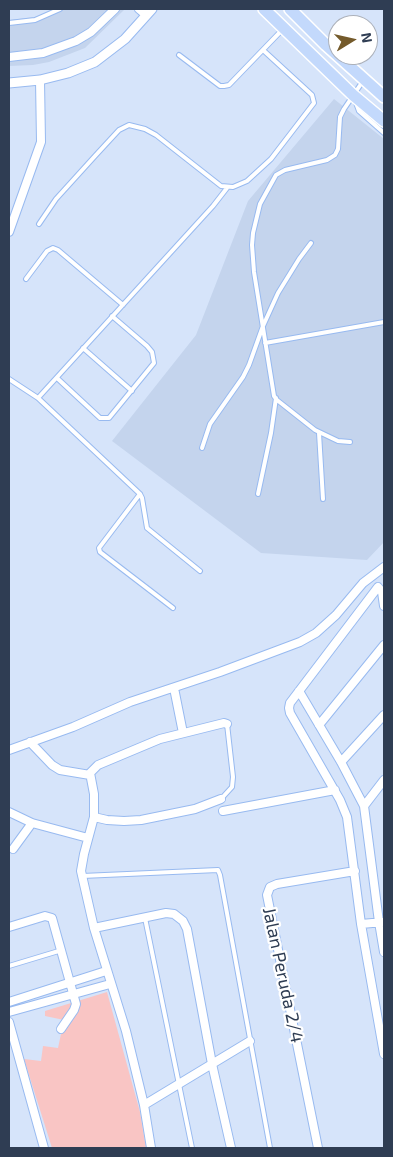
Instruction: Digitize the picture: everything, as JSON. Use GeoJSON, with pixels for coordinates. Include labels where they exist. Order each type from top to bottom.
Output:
{"type":"FeatureCollection","features":[{"type":"Feature","properties":{"kind":"main road"},"geometry":{"type":"LineString","coordinates":[[290,9],[384,97]]}},
{"type":"Feature","properties":{"kind":"main road"},"geometry":{"type":"LineString","coordinates":[[265,11],[353,95],[384,121]]}},
{"type":"Feature","properties":{"kind":"street"},"geometry":{"type":"LineString","coordinates":[[9,57],[44,53],[76,41],[90,32],[115,9]]}},
{"type":"Feature","properties":{"kind":"street"},"geometry":{"type":"LineString","coordinates":[[9,83],[40,80],[68,73],[95,62],[125,39],[149,12],[139,9]]}},
{"type":"Feature","properties":{"kind":"street"},"geometry":{"type":"LineString","coordinates":[[9,232],[40,147],[42,125],[40,80]]}},
{"type":"Feature","properties":{"kind":"street"},"geometry":{"type":"LineString","coordinates":[[9,750],[73,727],[130,702],[174,688],[307,639],[336,614],[363,583],[384,567]]}},
{"type":"Feature","properties":{"kind":"street"},"geometry":{"type":"LineString","coordinates":[[384,606],[382,592],[378,586],[290,703],[290,714],[335,790],[347,818],[361,924],[384,1054]]}},
{"type":"Feature","properties":{"kind":"street"},"geometry":{"type":"LineString","coordinates":[[319,725],[384,646]]}},
{"type":"Feature","properties":{"kind":"street"},"geometry":{"type":"LineString","coordinates":[[174,688],[182,733]]}},
{"type":"Feature","properties":{"kind":"street"},"geometry":{"type":"LineString","coordinates":[[299,691],[341,762],[364,806],[384,952]]}},
{"type":"Feature","properties":{"kind":"street"},"geometry":{"type":"LineString","coordinates":[[341,762],[384,714]]}},
{"type":"Feature","properties":{"kind":"street"},"geometry":{"type":"LineString","coordinates":[[151,1148],[144,1105],[122,1016],[106,971],[82,876],[82,866],[94,817],[94,794],[90,775],[92,770],[98,765],[160,739],[224,722],[227,724]]}},
{"type":"Feature","properties":{"kind":"street"},"geometry":{"type":"LineString","coordinates":[[30,742],[60,770],[90,775]]}},
{"type":"Feature","properties":{"kind":"street"},"geometry":{"type":"LineString","coordinates":[[364,806],[384,780]]}},
{"type":"Feature","properties":{"kind":"street"},"geometry":{"type":"LineString","coordinates":[[223,811],[335,790]]}},
{"type":"Feature","properties":{"kind":"street"},"geometry":{"type":"LineString","coordinates":[[94,817],[107,820],[141,820],[195,809],[221,799]]}},
{"type":"Feature","properties":{"kind":"street"},"geometry":{"type":"LineString","coordinates":[[9,812],[32,823],[88,838]]}},
{"type":"Feature","properties":{"kind":"street"},"geometry":{"type":"LineString","coordinates":[[13,849],[32,823]]}},
{"type":"Feature","properties":{"kind":"street","name":"Jalan Peruda 2/4"},"geometry":{"type":"LineString","coordinates":[[318,1148],[267,895],[270,887],[277,884],[355,871]]}},
{"type":"Feature","properties":{"kind":"street"},"geometry":{"type":"LineString","coordinates":[[94,928],[145,916],[170,913],[177,916],[185,924],[212,1064],[231,1148]]}},
{"type":"Feature","properties":{"kind":"street"},"geometry":{"type":"LineString","coordinates":[[9,927],[45,916],[50,916],[54,921],[76,1004],[61,1029]]}},
{"type":"Feature","properties":{"kind":"street"},"geometry":{"type":"LineString","coordinates":[[361,924],[381,922]]}},
{"type":"Feature","properties":{"kind":"street"},"geometry":{"type":"LineString","coordinates":[[9,1002],[106,971]]}},
{"type":"Feature","properties":{"kind":"street"},"geometry":{"type":"LineString","coordinates":[[9,1012],[110,984]]}},
{"type":"Feature","properties":{"kind":"street"},"geometry":{"type":"LineString","coordinates":[[9,1022],[44,1148]]}},
{"type":"Feature","properties":{"kind":"street"},"geometry":{"type":"LineString","coordinates":[[144,1105],[250,1042]]}},
{"type":"Feature","properties":{"kind":"lane"},"geometry":{"type":"LineString","coordinates":[[9,23],[34,20],[60,9]]}},
{"type":"Feature","properties":{"kind":"lane"},"geometry":{"type":"LineString","coordinates":[[179,55],[220,86],[229,85],[284,28]]}},
{"type":"Feature","properties":{"kind":"lane"},"geometry":{"type":"LineString","coordinates":[[38,398],[213,206],[227,188],[247,181],[271,159],[314,103],[312,94],[263,50]]}},
{"type":"Feature","properties":{"kind":"lane"},"geometry":{"type":"LineString","coordinates":[[350,442],[338,441],[319,433],[303,422],[276,398],[273,392],[253,257],[253,233],[260,204],[276,175],[280,172],[327,160],[335,155],[338,149],[340,117],[364,79]]}},
{"type":"Feature","properties":{"kind":"lane"},"geometry":{"type":"LineString","coordinates":[[353,95],[359,111],[384,133]]}},
{"type":"Feature","properties":{"kind":"lane"},"geometry":{"type":"LineString","coordinates":[[38,224],[56,199],[119,130],[129,126],[144,129],[156,135],[215,183],[227,188]]}},
{"type":"Feature","properties":{"kind":"lane"},"geometry":{"type":"LineString","coordinates":[[202,448],[210,424],[250,364],[263,326],[278,294],[311,243]]}},
{"type":"Feature","properties":{"kind":"lane"},"geometry":{"type":"LineString","coordinates":[[26,278],[47,252],[53,248],[58,250],[123,304]]}},
{"type":"Feature","properties":{"kind":"lane"},"geometry":{"type":"LineString","coordinates":[[57,378],[100,418],[109,418],[154,363],[154,357],[147,346],[112,316]]}},
{"type":"Feature","properties":{"kind":"lane"},"geometry":{"type":"LineString","coordinates":[[265,343],[384,322]]}},
{"type":"Feature","properties":{"kind":"lane"},"geometry":{"type":"LineString","coordinates":[[83,348],[132,391]]}},
{"type":"Feature","properties":{"kind":"lane"},"geometry":{"type":"LineString","coordinates":[[9,379],[38,398],[140,494],[147,528],[200,572]]}},
{"type":"Feature","properties":{"kind":"lane"},"geometry":{"type":"LineString","coordinates":[[258,494],[271,433],[276,398]]}},
{"type":"Feature","properties":{"kind":"lane"},"geometry":{"type":"LineString","coordinates":[[319,433],[323,499]]}},
{"type":"Feature","properties":{"kind":"lane"},"geometry":{"type":"LineString","coordinates":[[140,494],[99,548],[100,552],[173,608]]}},
{"type":"Feature","properties":{"kind":"lane"},"geometry":{"type":"LineString","coordinates":[[221,799],[232,787],[233,777],[227,724]]}},
{"type":"Feature","properties":{"kind":"lane"},"geometry":{"type":"LineString","coordinates":[[82,876],[218,870],[270,1148]]}},
{"type":"Feature","properties":{"kind":"lane"},"geometry":{"type":"LineString","coordinates":[[145,916],[192,1148]]}},
{"type":"Feature","properties":{"kind":"lane"},"geometry":{"type":"LineString","coordinates":[[9,966],[62,950]]}},
{"type":"Feature","properties":{"kind":"shaded area"},"geometry":{"type":"Polygon","coordinates":[[[55,9],[125,9],[85,48],[49,62],[9,66],[9,20],[35,17],[55,9]]]}},
{"type":"Feature","properties":{"kind":"shaded area"},"geometry":{"type":"Polygon","coordinates":[[[334,99],[384,139],[384,542],[367,560],[261,553],[112,441],[196,335],[248,201],[334,99]]]}},
{"type":"Feature","properties":{"kind":"shaded area"},"geometry":{"type":"Polygon","coordinates":[[[107,992],[140,1112],[146,1148],[52,1148],[24,1059],[41,1061],[43,1046],[58,1048],[64,1020],[45,1016],[45,1011],[107,992]]]}}]}
